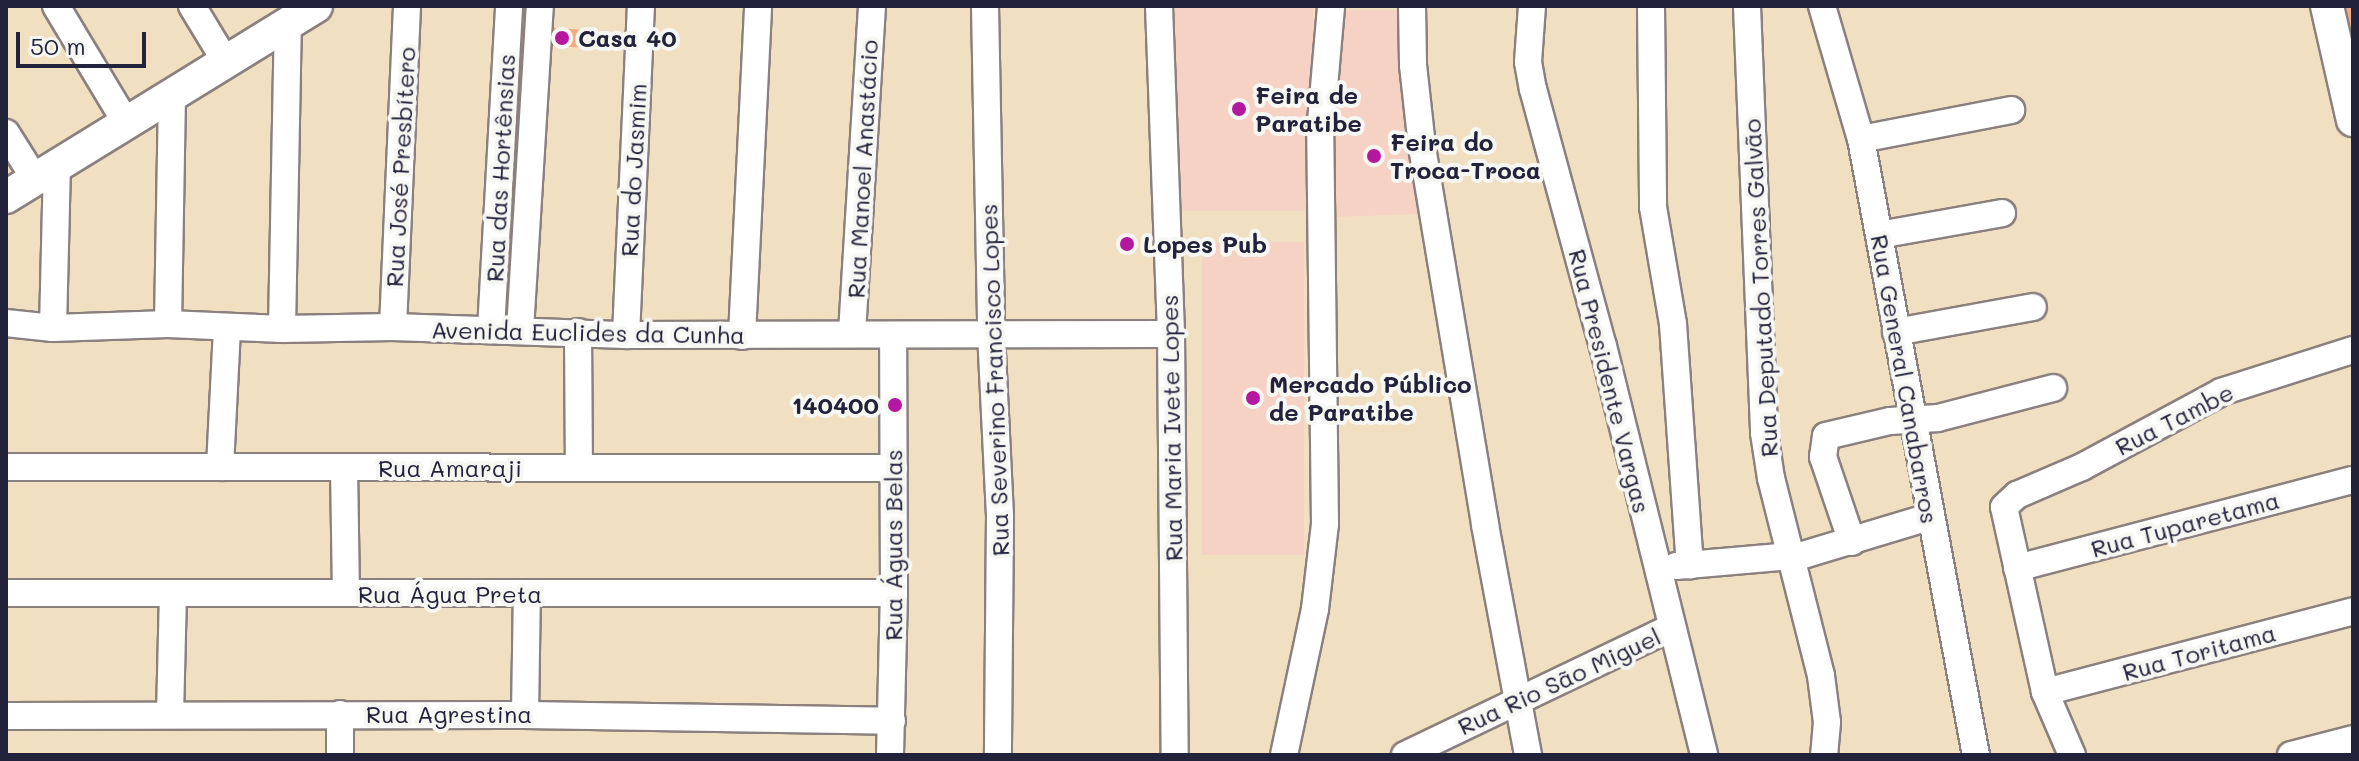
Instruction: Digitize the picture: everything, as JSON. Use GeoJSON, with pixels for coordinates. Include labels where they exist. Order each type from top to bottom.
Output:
{"type":"FeatureCollection","features":[{"type":"Feature","properties":{"kind":"main road"},"geometry":{"type":"LineString","coordinates":[[6,197],[316,6]]}},
{"type":"Feature","properties":{"kind":"main road"},"geometry":{"type":"LineString","coordinates":[[2327,6],[2353,120]]}},
{"type":"Feature","properties":{"kind":"street"},"geometry":{"type":"LineString","coordinates":[[56,6],[127,124]]}},
{"type":"Feature","properties":{"kind":"street"},"geometry":{"type":"LineString","coordinates":[[192,6],[226,62]]}},
{"type":"Feature","properties":{"kind":"street","name":"Rua José Presbítero"},"geometry":{"type":"LineString","coordinates":[[393,327],[407,6]]}},
{"type":"Feature","properties":{"kind":"street","name":"Rua das Hortênsias"},"geometry":{"type":"LineString","coordinates":[[491,330],[509,6]]}},
{"type":"Feature","properties":{"kind":"street","name":"Rua das Hortênsias"},"geometry":{"type":"LineString","coordinates":[[520,330],[540,6]]}},
{"type":"Feature","properties":{"kind":"street","name":"Rua do Jasmim"},"geometry":{"type":"LineString","coordinates":[[626,335],[641,6]]}},
{"type":"Feature","properties":{"kind":"street"},"geometry":{"type":"LineString","coordinates":[[742,336],[758,6]]}},
{"type":"Feature","properties":{"kind":"street","name":"Rua Manoel Anastácio"},"geometry":{"type":"LineString","coordinates":[[852,333],[872,6]]}},
{"type":"Feature","properties":{"kind":"street","name":"Rua Severino Francisco Lopes"},"geometry":{"type":"LineString","coordinates":[[985,6],[991,332],[1000,516],[998,755]]}},
{"type":"Feature","properties":{"kind":"street","name":"Rua Maria Ivete Lopes"},"geometry":{"type":"LineString","coordinates":[[1159,6],[1171,334],[1175,755]]}},
{"type":"Feature","properties":{"kind":"street"},"geometry":{"type":"LineString","coordinates":[[1284,755],[1315,609],[1325,524],[1320,149],[1331,6]]}},
{"type":"Feature","properties":{"kind":"street"},"geometry":{"type":"LineString","coordinates":[[1412,6],[1413,65],[1422,147],[1485,525],[1528,755]]}},
{"type":"Feature","properties":{"kind":"street","name":"Rua Presidente Vargas"},"geometry":{"type":"LineString","coordinates":[[1532,6],[1528,62],[1533,89],[1592,302],[1670,628],[1704,755]]}},
{"type":"Feature","properties":{"kind":"street"},"geometry":{"type":"LineString","coordinates":[[1651,6],[1653,207],[1673,324],[1690,565]]}},
{"type":"Feature","properties":{"kind":"street","name":"Rua Deputado Torres Galvão"},"geometry":{"type":"LineString","coordinates":[[1747,6],[1763,418],[1771,478],[1826,704],[1824,755]]}},
{"type":"Feature","properties":{"kind":"street","name":"Rua General Canabarros"},"geometry":{"type":"LineString","coordinates":[[1822,6],[1861,139],[1929,517],[1976,755]]}},
{"type":"Feature","properties":{"kind":"street"},"geometry":{"type":"LineString","coordinates":[[282,329],[288,21]]}},
{"type":"Feature","properties":{"kind":"street"},"geometry":{"type":"LineString","coordinates":[[168,324],[172,97]]}},
{"type":"Feature","properties":{"kind":"street"},"geometry":{"type":"LineString","coordinates":[[1861,139],[2011,110]]}},
{"type":"Feature","properties":{"kind":"street"},"geometry":{"type":"LineString","coordinates":[[6,133],[46,172],[53,328]]}},
{"type":"Feature","properties":{"kind":"street"},"geometry":{"type":"LineString","coordinates":[[1879,235],[2002,213]]}},
{"type":"Feature","properties":{"kind":"street"},"geometry":{"type":"LineString","coordinates":[[1896,332],[2033,307]]}},
{"type":"Feature","properties":{"kind":"street","name":"Avenida Euclides da Cunha"},"geometry":{"type":"LineString","coordinates":[[6,323],[53,328],[168,324],[282,329],[393,327],[520,330],[626,335],[1171,334]]}},
{"type":"Feature","properties":{"kind":"street"},"geometry":{"type":"LineString","coordinates":[[220,467],[227,327]]}},
{"type":"Feature","properties":{"kind":"street"},"geometry":{"type":"LineString","coordinates":[[578,332],[579,468]]}},
{"type":"Feature","properties":{"kind":"street","name":"Rua Águas Belas"},"geometry":{"type":"LineString","coordinates":[[890,755],[894,593],[893,336]]}},
{"type":"Feature","properties":{"kind":"street","name":"Rua Tambe"},"geometry":{"type":"LineString","coordinates":[[2017,568],[2004,507],[2017,495],[2082,467],[2221,392],[2353,350]]}},
{"type":"Feature","properties":{"kind":"street"},"geometry":{"type":"LineString","coordinates":[[1852,542],[1823,457],[1826,436],[1950,415],[2053,388]]}},
{"type":"Feature","properties":{"kind":"street","name":"Rua Amaraji"},"geometry":{"type":"LineString","coordinates":[[6,467],[894,468]]}},
{"type":"Feature","properties":{"kind":"street"},"geometry":{"type":"LineString","coordinates":[[344,467],[346,593]]}},
{"type":"Feature","properties":{"kind":"street","name":"Rua Tuparetama"},"geometry":{"type":"LineString","coordinates":[[2017,568],[2353,480]]}},
{"type":"Feature","properties":{"kind":"street"},"geometry":{"type":"LineString","coordinates":[[1656,567],[1791,556],[1852,542],[1929,517]]}},
{"type":"Feature","properties":{"kind":"street"},"geometry":{"type":"LineString","coordinates":[[2017,568],[2045,692],[2072,755]]}},
{"type":"Feature","properties":{"kind":"street","name":"Rua Água Preta"},"geometry":{"type":"LineString","coordinates":[[6,593],[894,593]]}},
{"type":"Feature","properties":{"kind":"street"},"geometry":{"type":"LineString","coordinates":[[170,715],[173,594]]}},
{"type":"Feature","properties":{"kind":"street"},"geometry":{"type":"LineString","coordinates":[[525,715],[527,594]]}},
{"type":"Feature","properties":{"kind":"street","name":"Rua Toritama"},"geometry":{"type":"LineString","coordinates":[[2045,692],[2353,611]]}},
{"type":"Feature","properties":{"kind":"street","name":"Rua Rio São Miguel"},"geometry":{"type":"LineString","coordinates":[[1405,755],[1670,628]]}},
{"type":"Feature","properties":{"kind":"street"},"geometry":{"type":"LineString","coordinates":[[340,714],[340,755]]}},
{"type":"Feature","properties":{"kind":"street","name":"Rua Agrestina"},"geometry":{"type":"LineString","coordinates":[[6,716],[525,715],[892,721]]}},
{"type":"Feature","properties":{"kind":"street"},"geometry":{"type":"LineString","coordinates":[[2291,755],[2353,739]]}},
{"type":"Feature","properties":{"kind":"shaded area","name":"Feira de Paratibe"},"geometry":{"type":"Polygon","coordinates":[[[1170,6],[1313,6],[1313,211],[1170,211],[1170,6]]]}},
{"type":"Feature","properties":{"kind":"shaded area","name":"Feira do Troca-Troca"},"geometry":{"type":"Polygon","coordinates":[[[1341,10],[1402,10],[1424,214],[1333,217],[1329,99],[1341,10]]]}},
{"type":"Feature","properties":{"kind":"shaded area","name":"Mercado Público de Paratibe"},"geometry":{"type":"Polygon","coordinates":[[[1202,242],[1304,242],[1304,555],[1202,555],[1202,242]]]}},
{"type":"Feature","properties":{"kind":"building"},"geometry":{"type":"Polygon","coordinates":[[[2345,6],[2353,6],[2353,35],[2352,35],[2345,6]]]}},
{"type":"Feature","properties":{"kind":"building","name":"Casa 40"},"geometry":{"type":"Polygon","coordinates":[[[542,27],[583,30],[582,48],[541,45],[542,27]]]}},
{"type":"Feature","properties":{"kind":"place","name":"Casa 40"},"geometry":{"type":"Point","coordinates":[562,38]}},
{"type":"Feature","properties":{"kind":"place","name":"Feira de Paratibe"},"geometry":{"type":"Point","coordinates":[1239,109]}},
{"type":"Feature","properties":{"kind":"place","name":"Feira do Troca-Troca"},"geometry":{"type":"Point","coordinates":[1374,156]}},
{"type":"Feature","properties":{"kind":"place","name":"Lopes Pub"},"geometry":{"type":"Point","coordinates":[1127,244]}},
{"type":"Feature","properties":{"kind":"place","name":"Mercado Público de Paratibe"},"geometry":{"type":"Point","coordinates":[1253,398]}},
{"type":"Feature","properties":{"kind":"place","name":"140400"},"geometry":{"type":"Point","coordinates":[895,405]}}]}
